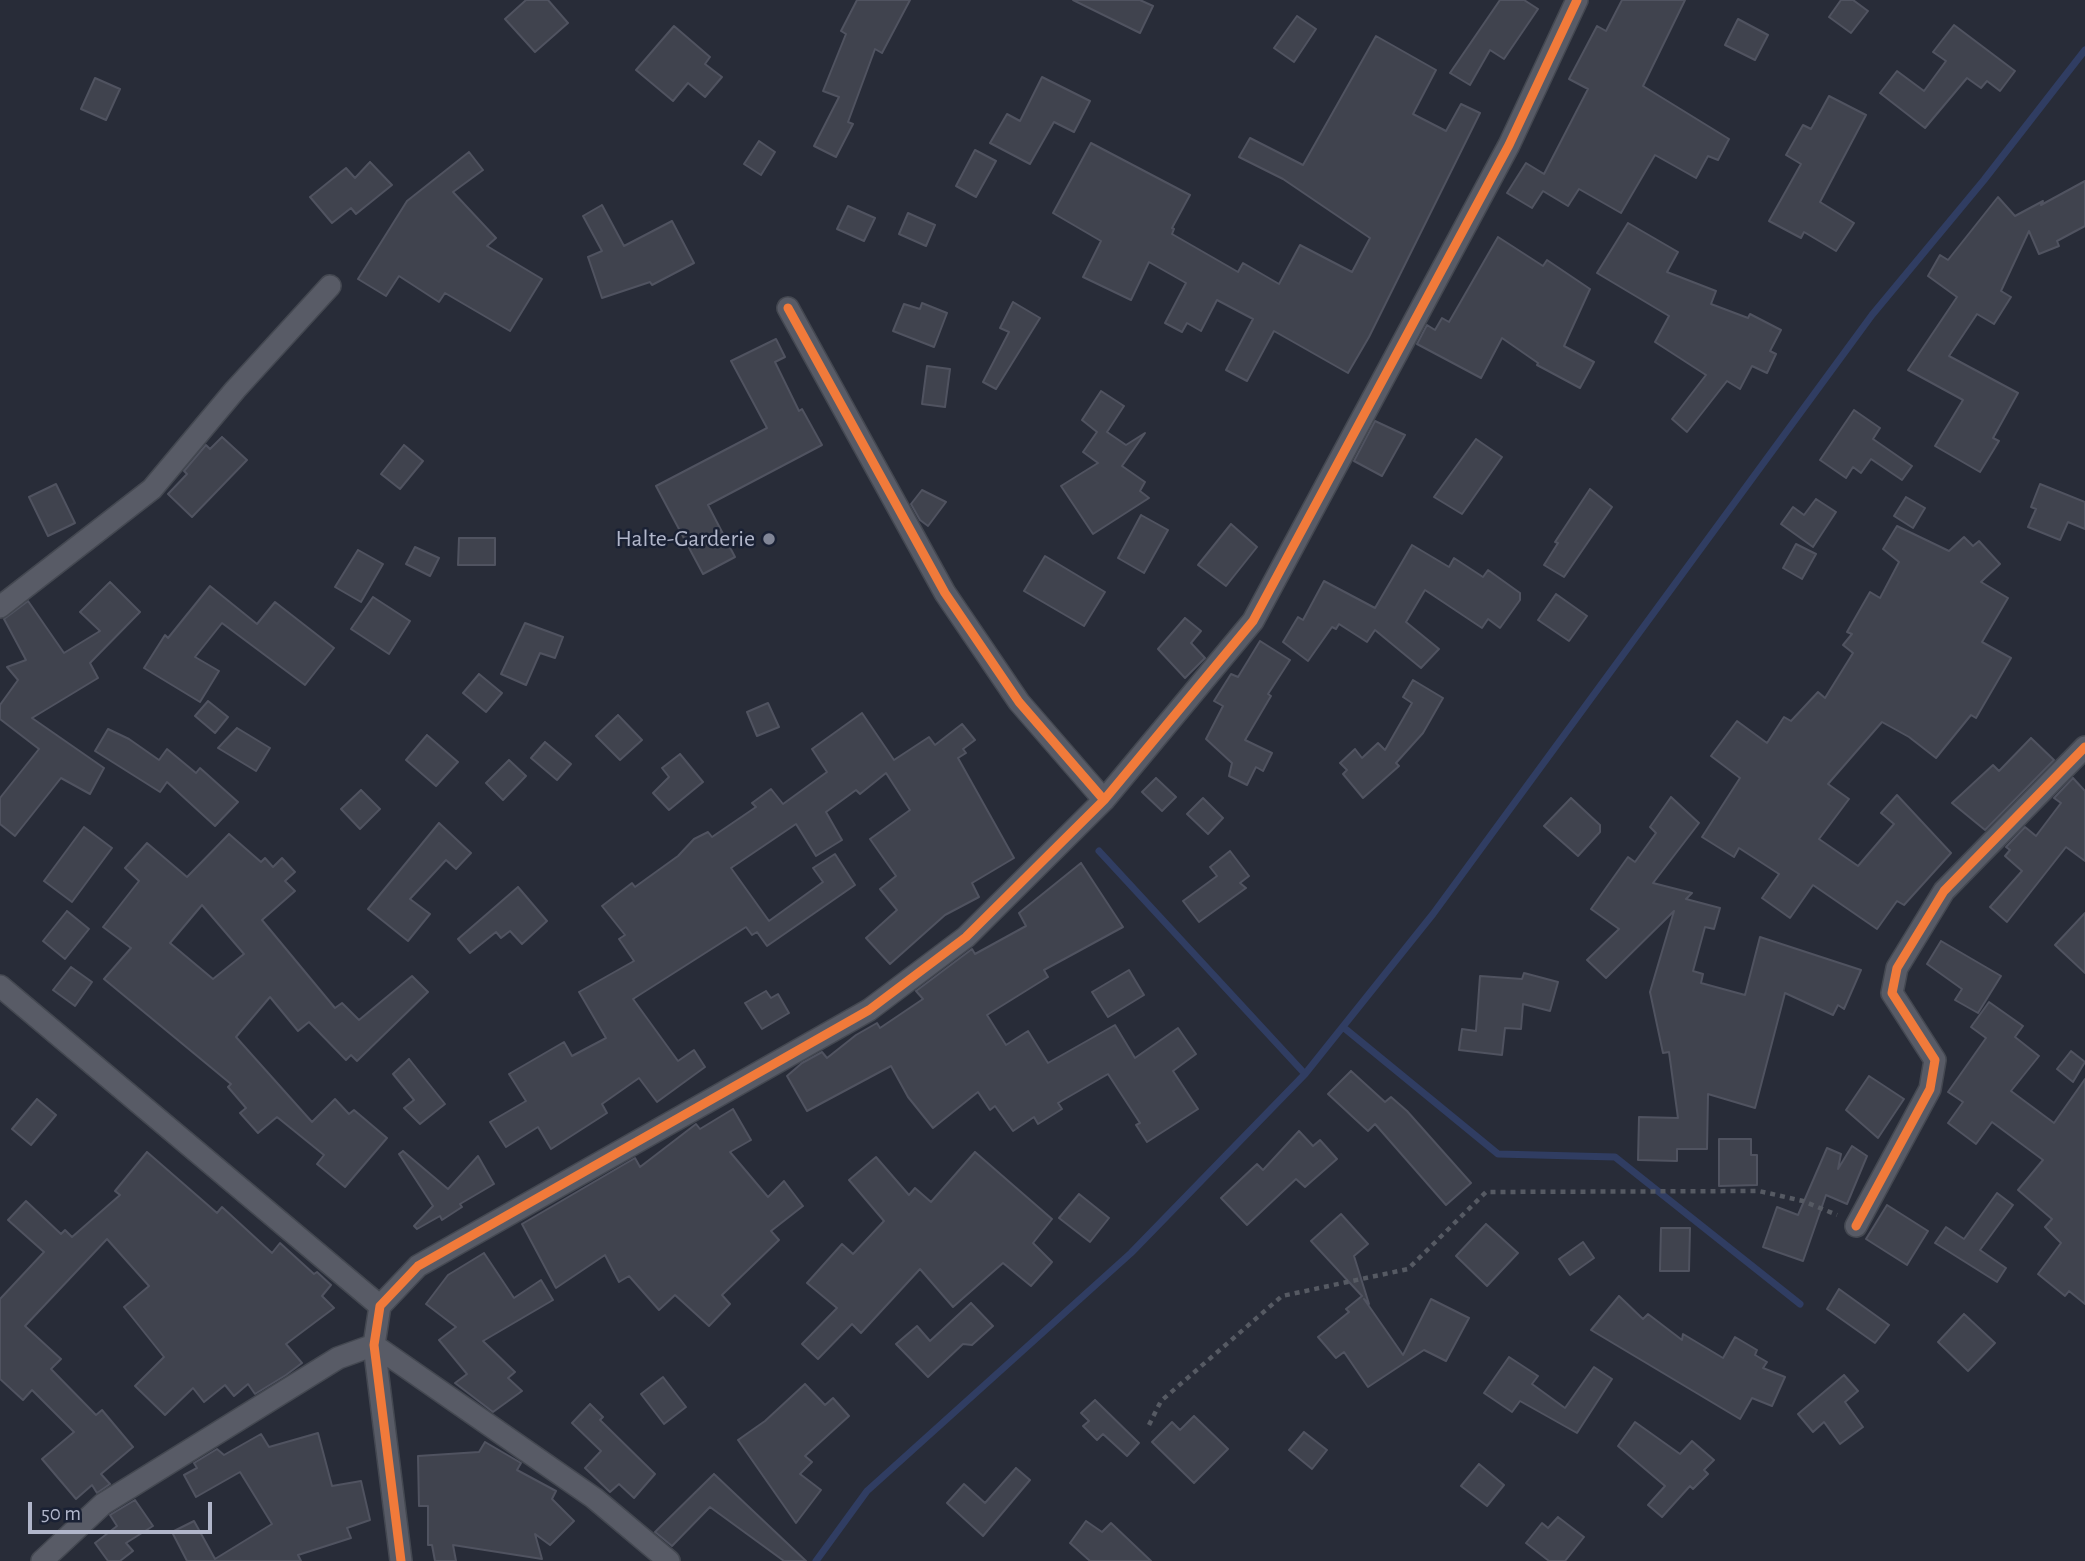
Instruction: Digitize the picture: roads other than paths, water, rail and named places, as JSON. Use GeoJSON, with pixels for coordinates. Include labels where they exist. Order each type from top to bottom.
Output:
{"type":"FeatureCollection","features":[{"type":"Feature","properties":{"kind":"street"},"geometry":{"type":"LineString","coordinates":[[401,1561],[374,1345],[380,1306],[418,1266],[869,1010],[966,937],[1104,800],[1254,621],[1509,145],[1577,0]]}},
{"type":"Feature","properties":{"kind":"street"},"geometry":{"type":"LineString","coordinates":[[0,607],[152,489],[235,390],[330,285]]}},
{"type":"Feature","properties":{"kind":"street"},"geometry":{"type":"LineString","coordinates":[[788,308],[945,593],[1019,702],[1104,800]]}},
{"type":"Feature","properties":{"kind":"street"},"geometry":{"type":"LineString","coordinates":[[1856,1226],[1930,1088],[1934,1060],[1892,993],[1897,968],[1944,891],[2085,747]]}},
{"type":"Feature","properties":{"kind":"street"},"geometry":{"type":"LineString","coordinates":[[0,986],[380,1306]]}},
{"type":"Feature","properties":{"kind":"street"},"geometry":{"type":"LineString","coordinates":[[42,1561],[103,1504],[338,1358],[374,1345]]}},
{"type":"Feature","properties":{"kind":"street"},"geometry":{"type":"LineString","coordinates":[[374,1345],[594,1498],[669,1561]]}},
{"type":"Feature","properties":{"kind":"waterway"},"geometry":{"type":"LineString","coordinates":[[816,1561],[867,1491],[1131,1253],[1305,1074],[1433,914],[1872,315],[1984,180],[2085,50]]}},
{"type":"Feature","properties":{"kind":"waterway"},"geometry":{"type":"LineString","coordinates":[[1099,851],[1305,1074]]}},
{"type":"Feature","properties":{"kind":"waterway"},"geometry":{"type":"LineString","coordinates":[[1343,1027],[1498,1154],[1615,1157],[1800,1304]]}},
{"type":"Feature","properties":{"kind":"place","name":"Halte-Garderie"},"geometry":{"type":"Point","coordinates":[769,539]}}]}
